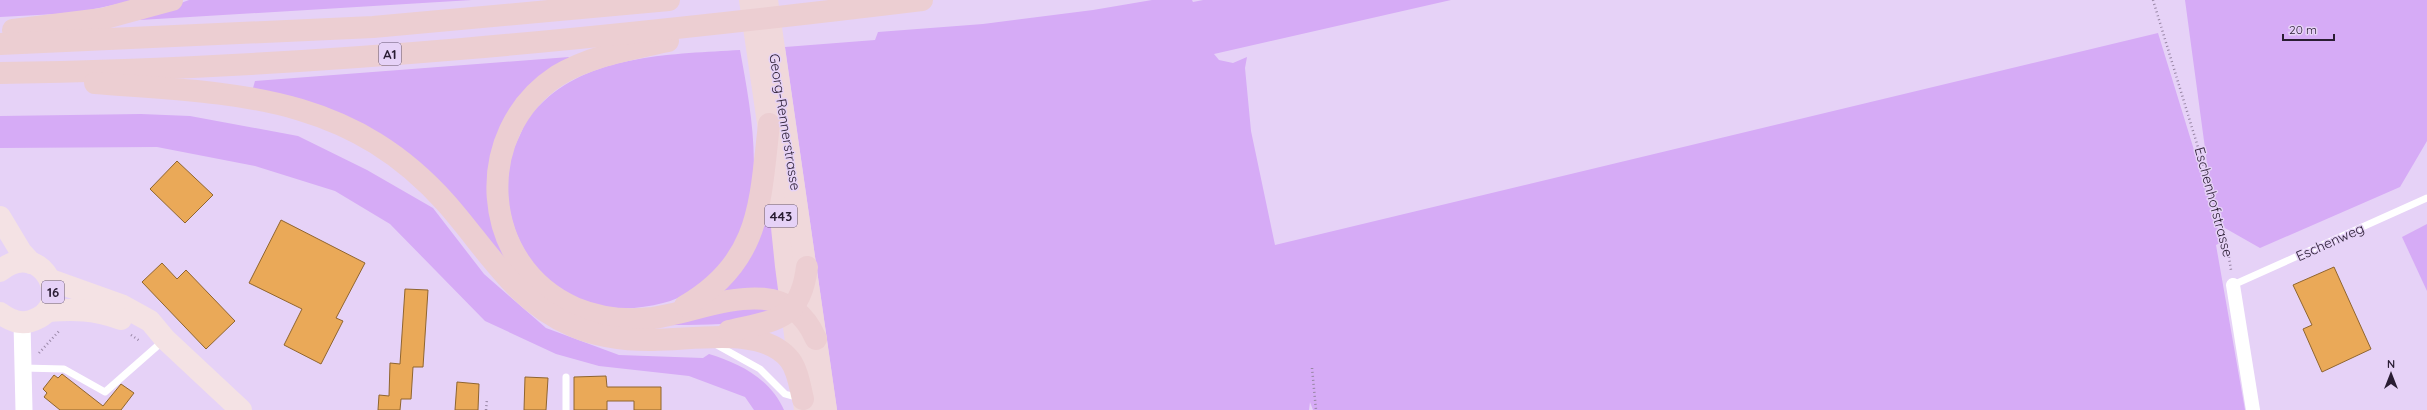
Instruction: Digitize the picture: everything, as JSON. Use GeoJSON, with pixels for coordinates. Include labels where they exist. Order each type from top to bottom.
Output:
{"type":"FeatureCollection","features":[{"type":"Feature","properties":{"kind":"highway"},"geometry":{"type":"LineString","coordinates":[[0,32],[102,19],[172,0]]}},
{"type":"Feature","properties":{"kind":"highway","name":"A1"},"geometry":{"type":"LineString","coordinates":[[0,44],[373,27],[669,0]]}},
{"type":"Feature","properties":{"kind":"highway","name":"Georg-Rennerstrasse"},"geometry":{"type":"LineString","coordinates":[[750,0],[772,90],[807,267],[826,410]]}},
{"type":"Feature","properties":{"kind":"highway","name":"A1"},"geometry":{"type":"LineString","coordinates":[[0,74],[150,68],[380,55],[600,36],[773,9],[922,0]]}},
{"type":"Feature","properties":{"kind":"highway"},"geometry":{"type":"LineString","coordinates":[[773,9],[576,66],[557,76],[534,95],[516,117],[505,140],[497,179],[500,215],[511,248],[532,277],[560,300],[597,315],[643,318],[751,298],[776,300],[792,309],[810,326],[816,339]]}},
{"type":"Feature","properties":{"kind":"highway","name":"Georg-Rennerstrasse"},"geometry":{"type":"LineString","coordinates":[[773,9],[772,90],[769,124],[804,405]]}},
{"type":"Feature","properties":{"kind":"highway"},"geometry":{"type":"LineString","coordinates":[[0,74],[233,94],[293,107],[333,121],[382,147],[421,178],[451,209],[508,280],[529,300],[548,314],[576,328],[612,337],[651,341],[700,337],[754,339],[767,343],[790,360],[798,378],[804,405]]}},
{"type":"Feature","properties":{"kind":"highway"},"geometry":{"type":"LineString","coordinates":[[670,314],[710,290],[739,257],[754,224],[763,173],[769,124]]}},
{"type":"Feature","properties":{"kind":"highway"},"geometry":{"type":"LineString","coordinates":[[700,337],[770,322],[783,316],[792,309],[801,297],[807,267]]}},
{"type":"Feature","properties":{"kind":"main road","name":"16"},"geometry":{"type":"LineString","coordinates":[[0,217],[21,252],[31,263],[39,266],[51,280],[121,305],[150,321],[165,339],[239,409]]}},
{"type":"Feature","properties":{"kind":"main road"},"geometry":{"type":"LineString","coordinates":[[0,270],[14,263],[31,263]]}},
{"type":"Feature","properties":{"kind":"main road","name":"16"},"geometry":{"type":"LineString","coordinates":[[22,323],[37,319],[46,311],[53,296],[51,280]]}},
{"type":"Feature","properties":{"kind":"main road","name":"16"},"geometry":{"type":"LineString","coordinates":[[46,311],[98,311],[165,339]]}},
{"type":"Feature","properties":{"kind":"main road"},"geometry":{"type":"LineString","coordinates":[[0,313],[14,321],[22,323]]}},
{"type":"Feature","properties":{"kind":"street"},"geometry":{"type":"LineString","coordinates":[[2233,284],[2253,410]]}},
{"type":"Feature","properties":{"kind":"street"},"geometry":{"type":"LineString","coordinates":[[22,323],[24,410]]}},
{"type":"Feature","properties":{"kind":"lane","name":"Eschenweg"},"geometry":{"type":"LineString","coordinates":[[2233,284],[2427,198]]}},
{"type":"Feature","properties":{"kind":"lane"},"geometry":{"type":"LineString","coordinates":[[23,368],[64,369],[105,392],[165,339]]}},
{"type":"Feature","properties":{"kind":"lane"},"geometry":{"type":"LineString","coordinates":[[566,377],[566,410]]}},
{"type":"Feature","properties":{"kind":"path","name":"Eschenhofstrasse"},"geometry":{"type":"LineString","coordinates":[[2153,0],[2226,239],[2233,284]]}},
{"type":"Feature","properties":{"kind":"path"},"geometry":{"type":"LineString","coordinates":[[1312,368],[1316,410]]}},
{"type":"Feature","properties":{"kind":"path"},"geometry":{"type":"LineString","coordinates":[[486,410],[487,399]]}},
{"type":"Feature","properties":{"kind":"shaded area"},"geometry":{"type":"Polygon","coordinates":[[[0,0],[137,0],[75,13],[0,17],[0,0]]]}},
{"type":"Feature","properties":{"kind":"shaded area"},"geometry":{"type":"Polygon","coordinates":[[[189,0],[472,0],[140,20],[141,18],[189,0]]]}},
{"type":"Feature","properties":{"kind":"shaded area"},"geometry":{"type":"Polygon","coordinates":[[[1152,0],[1192,0],[1193,2],[1203,0],[1451,0],[1214,54],[1219,60],[1233,63],[1247,57],[1245,68],[1251,131],[1275,245],[2158,33],[2214,215],[2185,0],[2427,0],[2427,141],[2400,187],[2260,248],[2216,223],[2222,242],[2216,245],[2245,410],[1313,410],[1310,402],[1309,410],[837,410],[785,47],[875,40],[878,32],[983,24],[1093,10],[1152,0]]]}},
{"type":"Feature","properties":{"kind":"shaded area"},"geometry":{"type":"Polygon","coordinates":[[[740,50],[750,107],[754,168],[751,197],[744,225],[731,251],[712,274],[696,288],[677,298],[652,306],[628,308],[605,307],[582,300],[559,288],[539,270],[531,260],[518,236],[510,211],[508,181],[510,162],[516,144],[529,116],[544,101],[564,85],[611,65],[636,59],[689,53],[740,50]]]}},
{"type":"Feature","properties":{"kind":"shaded area"},"geometry":{"type":"Polygon","coordinates":[[[569,57],[567,62],[534,86],[513,108],[494,149],[489,181],[492,213],[502,242],[518,270],[540,293],[568,311],[603,324],[657,322],[755,303],[772,305],[777,309],[777,313],[741,322],[635,327],[596,324],[582,321],[567,315],[549,306],[518,280],[455,201],[435,180],[390,144],[339,116],[284,97],[256,91],[253,88],[255,81],[569,57]]]}},
{"type":"Feature","properties":{"kind":"shaded area"},"geometry":{"type":"Polygon","coordinates":[[[141,114],[190,116],[298,136],[367,170],[433,208],[484,274],[546,328],[619,355],[703,358],[709,354],[732,362],[753,374],[771,389],[784,410],[754,410],[745,397],[689,376],[599,366],[556,354],[485,321],[390,224],[335,191],[255,166],[157,147],[0,148],[0,116],[141,114]]]}},
{"type":"Feature","properties":{"kind":"shaded area"},"geometry":{"type":"Polygon","coordinates":[[[772,204],[779,292],[724,296],[721,291],[767,205],[772,204]]]}},
{"type":"Feature","properties":{"kind":"shaded area"},"geometry":{"type":"Polygon","coordinates":[[[2427,224],[2427,291],[2402,237],[2427,224]]]}},
{"type":"Feature","properties":{"kind":"building"},"geometry":{"type":"Polygon","coordinates":[[[177,161],[213,195],[185,223],[150,189],[177,161]]]}},
{"type":"Feature","properties":{"kind":"building"},"geometry":{"type":"Polygon","coordinates":[[[281,220],[365,263],[336,318],[343,321],[321,364],[284,345],[302,309],[249,283],[281,220]]]}},
{"type":"Feature","properties":{"kind":"building"},"geometry":{"type":"Polygon","coordinates":[[[162,263],[177,279],[186,270],[235,321],[206,349],[142,282],[162,263]]]}},
{"type":"Feature","properties":{"kind":"building"},"geometry":{"type":"Polygon","coordinates":[[[2334,267],[2371,349],[2322,372],[2303,329],[2312,325],[2293,285],[2334,267]]]}},
{"type":"Feature","properties":{"kind":"building"},"geometry":{"type":"Polygon","coordinates":[[[405,289],[428,290],[423,367],[413,367],[411,399],[401,399],[400,410],[378,410],[379,395],[389,396],[390,363],[400,364],[405,289]]]}},
{"type":"Feature","properties":{"kind":"building"},"geometry":{"type":"Polygon","coordinates":[[[62,374],[103,406],[121,384],[134,393],[121,410],[60,410],[44,397],[47,393],[43,389],[54,375],[58,378],[62,374]]]}},
{"type":"Feature","properties":{"kind":"building"},"geometry":{"type":"Polygon","coordinates":[[[606,376],[607,387],[661,387],[661,410],[634,410],[634,401],[607,401],[607,410],[574,410],[574,377],[606,376]]]}},
{"type":"Feature","properties":{"kind":"building"},"geometry":{"type":"Polygon","coordinates":[[[525,377],[548,378],[546,410],[524,410],[525,377]]]}},
{"type":"Feature","properties":{"kind":"building"},"geometry":{"type":"Polygon","coordinates":[[[457,382],[479,384],[478,410],[455,410],[457,382]]]}}]}
